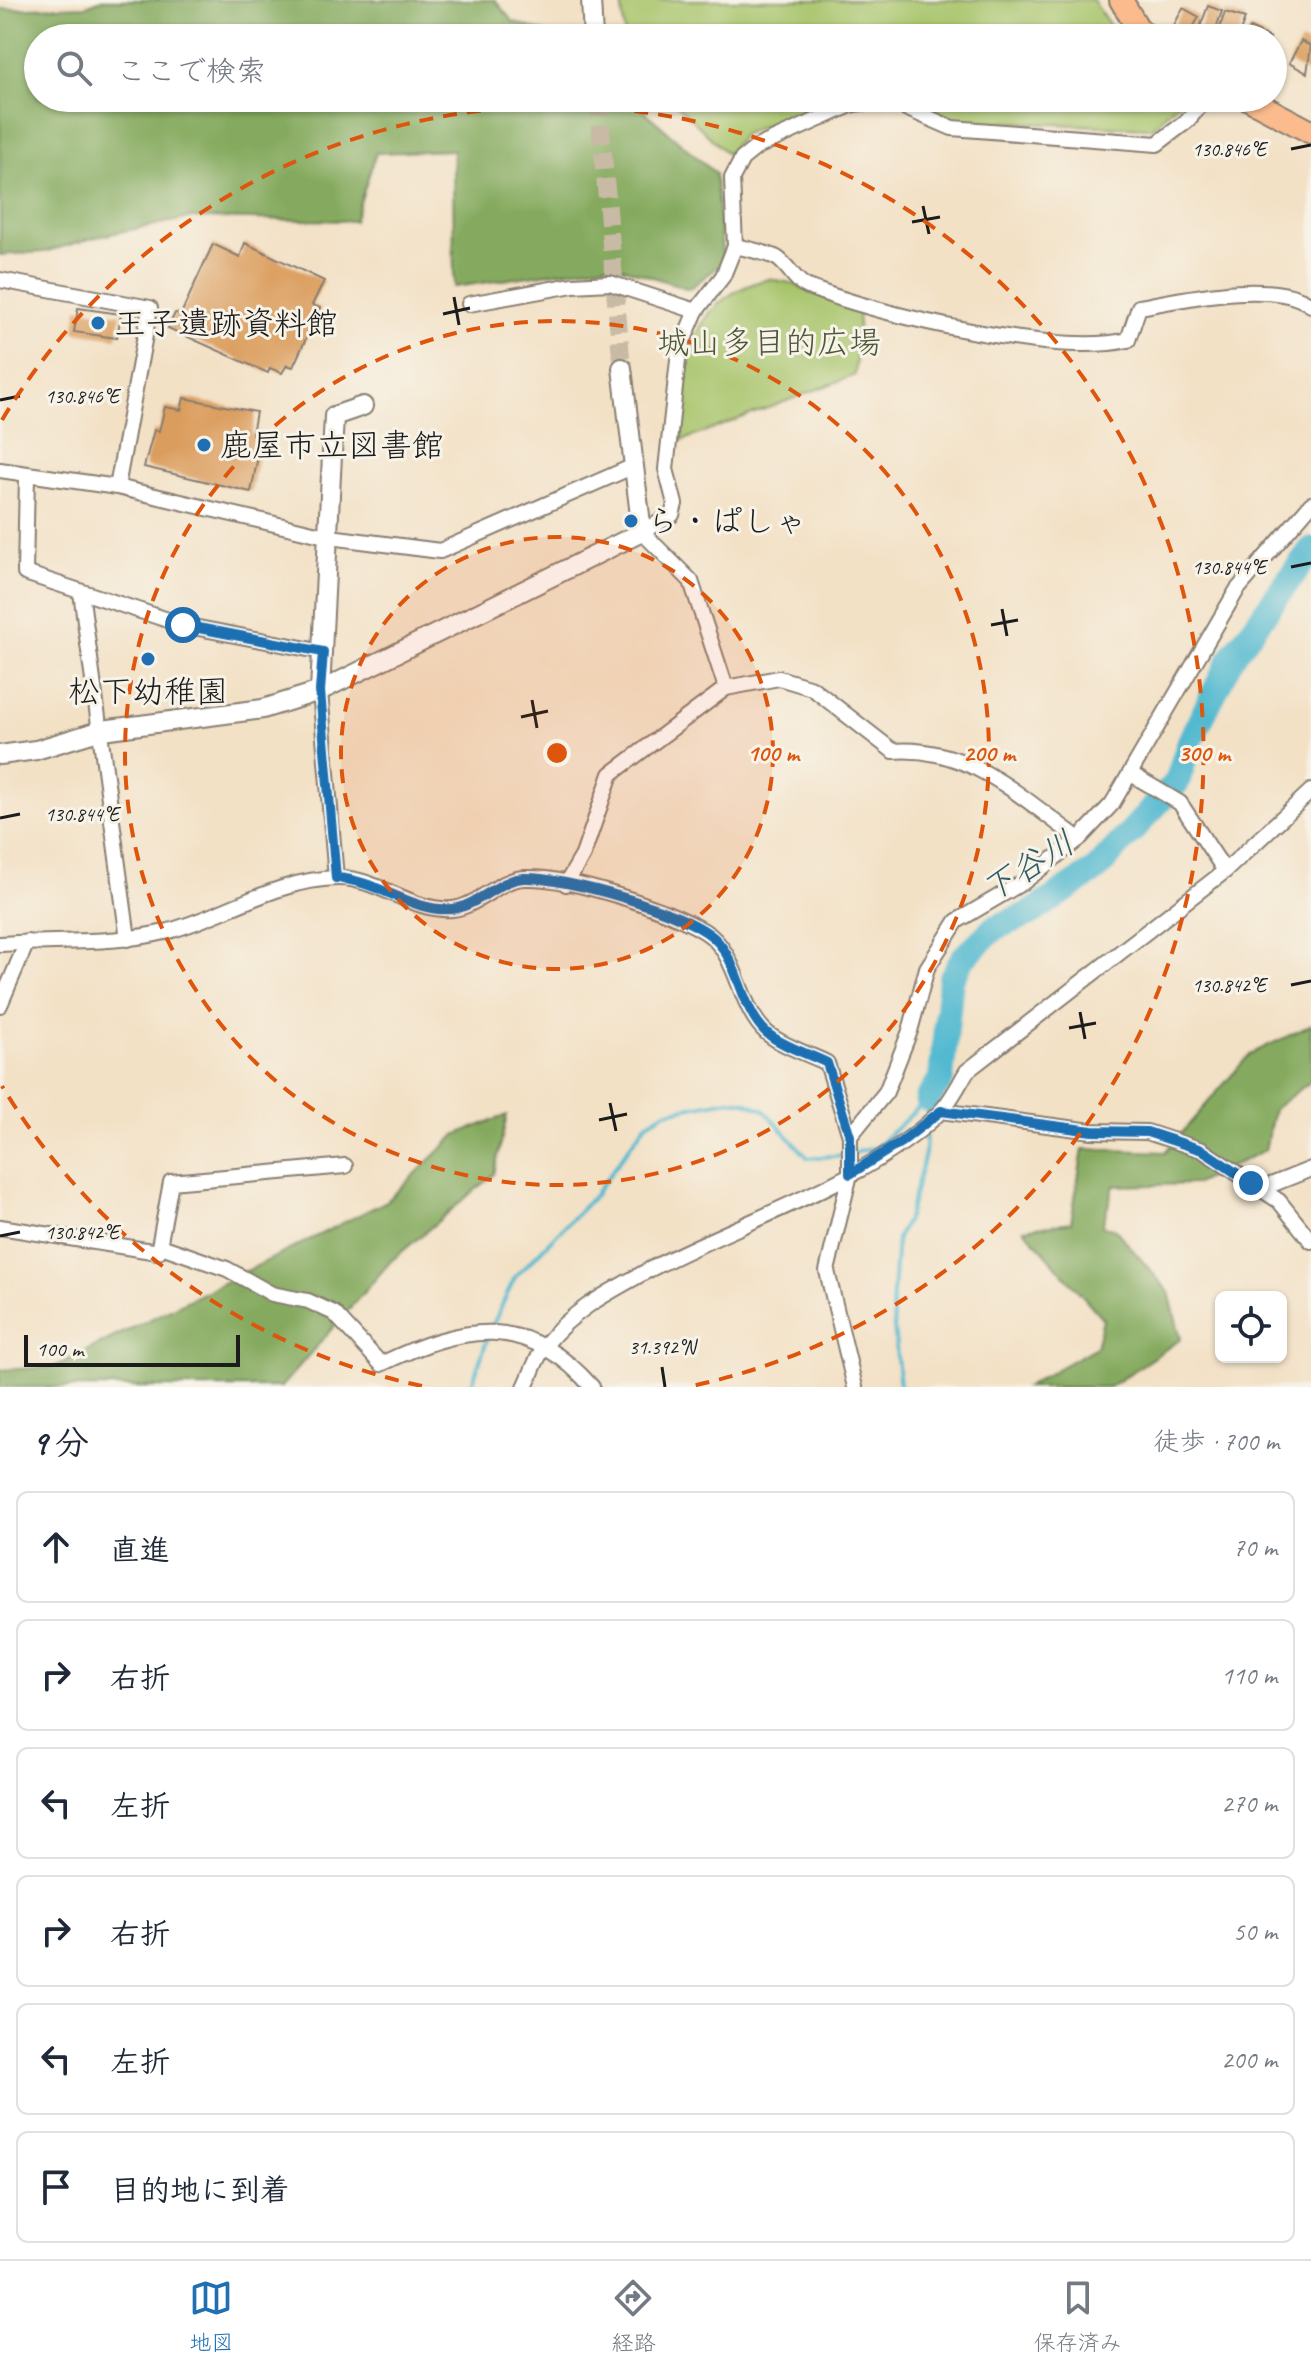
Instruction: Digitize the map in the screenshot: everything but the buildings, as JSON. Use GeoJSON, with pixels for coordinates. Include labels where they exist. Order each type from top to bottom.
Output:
{"type":"FeatureCollection","features":[{"type":"Feature","properties":{"kind":"highway"},"geometry":{"type":"LineString","coordinates":[[1121,0],[1135,24]]}},
{"type":"Feature","properties":{"kind":"highway"},"geometry":{"type":"LineString","coordinates":[[1273,112],[1311,132]]}},
{"type":"Feature","properties":{"kind":"street"},"geometry":{"type":"LineString","coordinates":[[591,0],[592,24]]}},
{"type":"Feature","properties":{"kind":"street"},"geometry":{"type":"LineString","coordinates":[[0,755],[36,750],[102,730],[263,709],[320,691],[672,515],[675,504],[666,469],[668,423],[679,351],[696,311],[723,276],[735,246],[732,178],[742,159],[757,147],[835,112]]}},
{"type":"Feature","properties":{"kind":"street"},"geometry":{"type":"LineString","coordinates":[[915,112],[952,128],[1157,144],[1195,112]]}},
{"type":"Feature","properties":{"kind":"street"},"geometry":{"type":"LineString","coordinates":[[735,246],[777,258],[804,286],[819,291],[895,315],[1025,339],[1106,345],[1128,340],[1139,307],[1206,296],[1279,293],[1301,298],[1311,305]]}},
{"type":"Feature","properties":{"kind":"street"},"geometry":{"type":"LineString","coordinates":[[0,280],[150,308],[117,487]]}},
{"type":"Feature","properties":{"kind":"street"},"geometry":{"type":"LineString","coordinates":[[469,304],[573,285],[610,283],[696,311]]}},
{"type":"Feature","properties":{"kind":"street"},"geometry":{"type":"LineString","coordinates":[[622,368],[642,532],[691,581],[726,688]]}},
{"type":"Feature","properties":{"kind":"street"},"geometry":{"type":"LineString","coordinates":[[336,878],[320,691],[334,416],[363,406]]}},
{"type":"Feature","properties":{"kind":"street"},"geometry":{"type":"LineString","coordinates":[[0,470],[117,487],[330,537],[440,551],[634,466]]}},
{"type":"Feature","properties":{"kind":"street"},"geometry":{"type":"LineString","coordinates":[[27,476],[25,573],[183,625],[323,652]]}},
{"type":"Feature","properties":{"kind":"street"},"geometry":{"type":"LineString","coordinates":[[850,1136],[886,1092],[910,1031],[927,968],[957,921],[1025,881],[1079,839],[1112,804],[1237,590],[1311,504]]}},
{"type":"Feature","properties":{"kind":"street"},"geometry":{"type":"LineString","coordinates":[[81,592],[128,939]]}},
{"type":"Feature","properties":{"kind":"street"},"geometry":{"type":"LineString","coordinates":[[566,884],[583,855],[611,774],[663,732],[712,701],[726,688],[779,678],[812,688],[893,751],[922,749],[973,764],[1079,839]]}},
{"type":"Feature","properties":{"kind":"street"},"geometry":{"type":"LineString","coordinates":[[1131,774],[1180,803],[1225,871]]}},
{"type":"Feature","properties":{"kind":"street"},"geometry":{"type":"LineString","coordinates":[[525,1387],[545,1346],[570,1319],[597,1298],[698,1243],[850,1174],[901,1142],[941,1111],[967,1071],[1225,871],[1311,791]]}},
{"type":"Feature","properties":{"kind":"street"},"geometry":{"type":"LineString","coordinates":[[0,944],[128,939],[196,923],[292,882],[336,878],[358,879],[422,906],[454,909],[522,878],[566,884],[654,908],[703,930],[716,940],[750,1009],[767,1033],[827,1063],[850,1136],[850,1174],[827,1271],[855,1387]]}},
{"type":"Feature","properties":{"kind":"street"},"geometry":{"type":"LineString","coordinates":[[0,1005],[27,942]]}},
{"type":"Feature","properties":{"kind":"street"},"geometry":{"type":"LineString","coordinates":[[941,1111],[1092,1131],[1147,1132],[1202,1150],[1279,1201],[1311,1241]]}},
{"type":"Feature","properties":{"kind":"street"},"geometry":{"type":"LineString","coordinates":[[0,1227],[158,1252],[171,1182],[345,1166]]}},
{"type":"Feature","properties":{"kind":"street"},"geometry":{"type":"LineString","coordinates":[[1261,1189],[1311,1169]]}},
{"type":"Feature","properties":{"kind":"street"},"geometry":{"type":"LineString","coordinates":[[161,1246],[227,1269],[272,1294],[308,1301],[334,1313],[381,1364],[410,1350],[472,1331],[491,1331],[545,1346],[570,1362],[592,1387]]}},
{"type":"Feature","properties":{"kind":"green space"},"geometry":{"type":"Polygon","coordinates":[[[102,0],[495,0],[512,21],[520,24],[24,24],[24,112],[645,112],[715,173],[723,263],[689,289],[612,264],[454,287],[453,150],[376,153],[354,221],[190,218],[100,236],[45,252],[0,255],[0,9],[86,6],[102,0]]]}},
{"type":"Feature","properties":{"kind":"green space"},"geometry":{"type":"Polygon","coordinates":[[[621,0],[1093,0],[1109,24],[624,24],[621,0]]]}},
{"type":"Feature","properties":{"kind":"green space"},"geometry":{"type":"Polygon","coordinates":[[[684,112],[798,112],[743,134],[727,154],[684,112]]]}},
{"type":"Feature","properties":{"kind":"green space"},"geometry":{"type":"Polygon","coordinates":[[[940,112],[1169,112],[1152,128],[953,120],[940,112]]]}},
{"type":"Feature","properties":{"kind":"green space","name":"城山多目的広場"},"geometry":{"type":"Polygon","coordinates":[[[769,279],[791,283],[859,312],[855,375],[681,441],[689,362],[705,320],[720,303],[741,289],[769,279]]]}},
{"type":"Feature","properties":{"kind":"green space"},"geometry":{"type":"Polygon","coordinates":[[[1311,1025],[1311,1081],[1274,1109],[1265,1150],[1196,1184],[1114,1186],[1102,1226],[1114,1228],[1169,1292],[1181,1339],[1109,1387],[1025,1387],[1096,1347],[1103,1319],[1024,1229],[1071,1222],[1083,1149],[1165,1152],[1250,1054],[1311,1025]]]}},
{"type":"Feature","properties":{"kind":"green space"},"geometry":{"type":"Polygon","coordinates":[[[507,1115],[494,1174],[391,1261],[281,1387],[0,1387],[0,1370],[54,1367],[387,1201],[457,1134],[507,1115]]]}},
{"type":"Feature","properties":{"kind":"waterway","name":"下谷川"},"geometry":{"type":"LineString","coordinates":[[928,1099],[941,1079],[951,979],[963,958],[994,928],[1031,913],[1096,870],[1177,782],[1190,741],[1232,657],[1311,550]]}},
{"type":"Feature","properties":{"kind":"waterway"},"geometry":{"type":"LineString","coordinates":[[927,1118],[928,1099]]}},
{"type":"Feature","properties":{"kind":"waterway"},"geometry":{"type":"LineString","coordinates":[[854,1153],[876,1147],[928,1099]]}},
{"type":"Feature","properties":{"kind":"waterway"},"geometry":{"type":"LineString","coordinates":[[491,1329],[515,1277],[594,1196],[646,1124],[666,1112],[729,1100],[746,1102],[764,1110],[808,1158],[845,1155]]}},
{"type":"Feature","properties":{"kind":"waterway"},"geometry":{"type":"LineString","coordinates":[[900,1387],[892,1307],[897,1238],[908,1218],[925,1154],[926,1131]]}},
{"type":"Feature","properties":{"kind":"waterway"},"geometry":{"type":"LineString","coordinates":[[471,1387],[488,1337]]}},
{"type":"Feature","properties":{"kind":"tunnel"},"geometry":{"type":"LineString","coordinates":[[599,112],[622,368]]}},
{"type":"Feature","properties":{"kind":"place","name":"王子遺跡資料館"},"geometry":{"type":"Point","coordinates":[98,323]}},
{"type":"Feature","properties":{"kind":"place","name":"鹿屋市立図書館"},"geometry":{"type":"Point","coordinates":[204,445]}},
{"type":"Feature","properties":{"kind":"place","name":"ら・ぱしゃ"},"geometry":{"type":"Point","coordinates":[631,521]}},
{"type":"Feature","properties":{"kind":"place","name":"松下幼稚園"},"geometry":{"type":"Point","coordinates":[148,659]}},
{"type":"Feature","properties":{"kind":"route"},"geometry":{"type":"LineString","coordinates":[[183,625],[323,652],[320,691],[336,878],[358,879],[422,906],[454,909],[522,878],[566,884],[654,908],[703,930],[716,940],[750,1009],[767,1033],[827,1063],[850,1136],[850,1174],[901,1142],[941,1111],[1092,1131],[1147,1132],[1202,1150],[1251,1183]]}}]}
